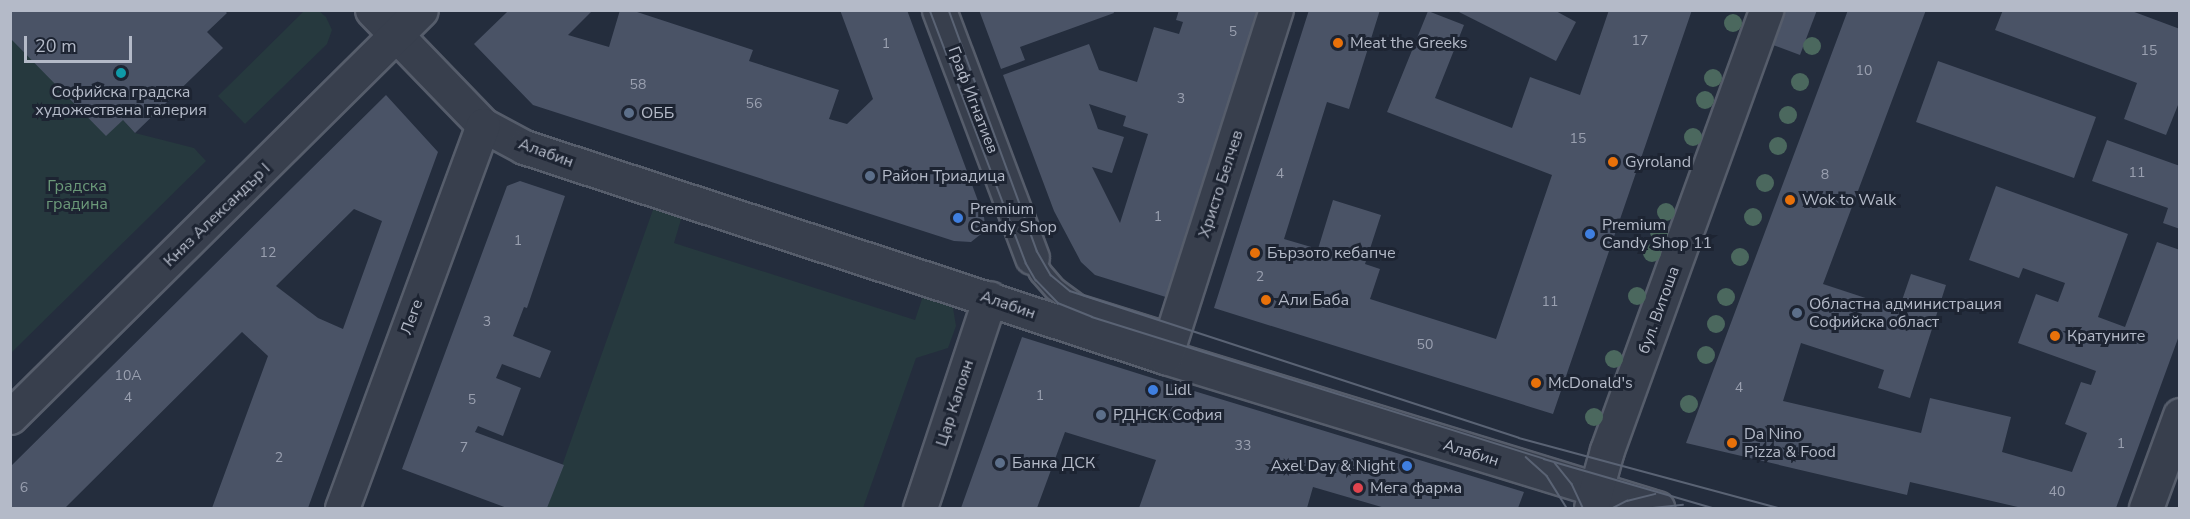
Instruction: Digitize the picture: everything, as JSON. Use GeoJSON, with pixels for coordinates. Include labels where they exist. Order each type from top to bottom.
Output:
{"type":"FeatureCollection","features":[{"type":"Feature","properties":{"kind":"street","name":"Алабин"},"geometry":{"type":"LineString","coordinates":[[372,10],[483,125],[524,147],[990,298],[1169,346],[1593,500],[1657,508]]}},
{"type":"Feature","properties":{"kind":"street","name":"Княз Александър I"},"geometry":{"type":"LineString","coordinates":[[10,417],[421,10]]}},
{"type":"Feature","properties":{"kind":"street","name":"Граф Игнатиев"},"geometry":{"type":"LineString","coordinates":[[939,10],[1032,257]]}},
{"type":"Feature","properties":{"kind":"street","name":"Христо Белчев"},"geometry":{"type":"LineString","coordinates":[[1169,346],[1276,10]]}},
{"type":"Feature","properties":{"kind":"street","name":"бул. Витоша"},"geometry":{"type":"LineString","coordinates":[[1593,500],[1607,450],[1766,10]]}},
{"type":"Feature","properties":{"kind":"street","name":"Леге"},"geometry":{"type":"LineString","coordinates":[[342,508],[483,125]]}},
{"type":"Feature","properties":{"kind":"street","name":"Цар Калоян"},"geometry":{"type":"LineString","coordinates":[[920,508],[990,298]]}},
{"type":"Feature","properties":{"kind":"street"},"geometry":{"type":"LineString","coordinates":[[2146,508],[2180,416]]}},
{"type":"Feature","properties":{"kind":"lane"},"geometry":{"type":"LineString","coordinates":[[1032,257],[1040,272],[1055,289],[1077,305],[1169,346]]}},
{"type":"Feature","properties":{"kind":"green space"},"geometry":{"type":"Polygon","coordinates":[[[305,10],[319,11],[326,17],[332,30],[327,44],[245,124],[218,96],[305,10]]]}},
{"type":"Feature","properties":{"kind":"green space","name":"Градска градина"},"geometry":{"type":"Polygon","coordinates":[[[11,38],[123,120],[135,133],[194,148],[206,161],[11,353],[11,38]]]}},
{"type":"Feature","properties":{"kind":"green space"},"geometry":{"type":"Polygon","coordinates":[[[654,207],[682,216],[674,243],[915,320],[924,293],[948,302],[953,308],[956,326],[948,348],[916,358],[863,508],[547,508],[654,207]]]}},
{"type":"Feature","properties":{"kind":"building","name":"Софийска градска художествена галерия"},"geometry":{"type":"Polygon","coordinates":[[[10,10],[224,10],[227,13],[207,32],[223,48],[135,133],[123,120],[106,136],[10,38],[10,10]]]}},
{"type":"Feature","properties":{"kind":"building"},"geometry":{"type":"Polygon","coordinates":[[[505,10],[593,10],[568,35],[609,47],[620,10],[631,10],[753,50],[749,61],[839,90],[829,119],[847,124],[873,99],[840,10],[907,10],[984,217],[985,225],[981,234],[971,242],[954,241],[533,105],[474,44],[507,12],[505,10]]]}},
{"type":"Feature","properties":{"kind":"building"},"geometry":{"type":"Polygon","coordinates":[[[979,10],[1113,10],[1114,13],[1020,47],[1025,60],[1001,69],[979,10]]]}},
{"type":"Feature","properties":{"kind":"building"},"geometry":{"type":"Polygon","coordinates":[[[1179,10],[1257,10],[1169,298],[1095,275],[1081,262],[1054,211],[1003,75],[1089,44],[1099,70],[1137,82],[1154,27],[1179,34],[1183,22],[1176,20],[1179,10]],[[1089,104],[1098,129],[1124,137],[1112,173],[1092,167],[1120,223],[1148,134],[1123,126],[1126,116],[1089,104]]]}},
{"type":"Feature","properties":{"kind":"building"},"geometry":{"type":"Polygon","coordinates":[[[1309,10],[1380,10],[1349,109],[1327,102],[1284,239],[1318,249],[1333,200],[1381,215],[1365,264],[1380,269],[1370,299],[1496,339],[1552,175],[1387,112],[1428,11],[1464,25],[1435,98],[1512,128],[1530,77],[1580,95],[1609,10],[1692,10],[1553,414],[1214,308],[1309,10]]]}},
{"type":"Feature","properties":{"kind":"building"},"geometry":{"type":"Polygon","coordinates":[[[1455,10],[1554,10],[1576,22],[1556,61],[1455,10]]]}},
{"type":"Feature","properties":{"kind":"building"},"geometry":{"type":"Polygon","coordinates":[[[1786,10],[1817,10],[1800,55],[1773,45],[1786,10]]]}},
{"type":"Feature","properties":{"kind":"building"},"geometry":{"type":"Polygon","coordinates":[[[1848,10],[1926,10],[1823,284],[1899,309],[1911,274],[1946,285],[1910,398],[1878,388],[1884,370],[1801,343],[1783,401],[1921,433],[1930,398],[2011,417],[2002,452],[2072,472],[2087,433],[2065,424],[2081,382],[2091,385],[2096,371],[2018,343],[2036,294],[2058,302],[2065,283],[2023,268],[2019,278],[1969,260],[1996,186],[2128,234],[2098,317],[2125,327],[2157,242],[2180,250],[2180,333],[2116,508],[2022,508],[1910,482],[1907,495],[1686,443],[1848,10]]]}},
{"type":"Feature","properties":{"kind":"building"},"geometry":{"type":"Polygon","coordinates":[[[2003,10],[2129,10],[2180,29],[2180,100],[2166,135],[2124,119],[2137,83],[1995,30],[2003,10]]]}},
{"type":"Feature","properties":{"kind":"building"},"geometry":{"type":"Polygon","coordinates":[[[1938,61],[2096,117],[2074,178],[1916,122],[1938,61]]]}},
{"type":"Feature","properties":{"kind":"building"},"geometry":{"type":"Polygon","coordinates":[[[386,95],[438,152],[308,508],[212,508],[268,356],[242,332],[65,508],[10,508],[10,467],[386,95]],[[354,209],[276,286],[318,318],[343,329],[382,221],[354,209]]]}},
{"type":"Feature","properties":{"kind":"building"},"geometry":{"type":"Polygon","coordinates":[[[2107,140],[2180,166],[2180,229],[2163,223],[2168,208],[2092,181],[2107,140]]]}},
{"type":"Feature","properties":{"kind":"building"},"geometry":{"type":"Polygon","coordinates":[[[520,181],[565,196],[527,308],[524,307],[513,336],[551,351],[540,378],[502,364],[496,378],[521,388],[503,436],[478,426],[475,432],[564,465],[547,508],[507,508],[402,469],[507,186],[520,181]]]}},
{"type":"Feature","properties":{"kind":"building"},"geometry":{"type":"Polygon","coordinates":[[[1022,337],[1524,492],[1518,508],[1385,508],[1313,487],[1307,508],[1139,508],[1156,460],[1065,432],[1037,508],[961,508],[1022,337]]]}},
{"type":"Feature","properties":{"kind":"tram line"},"geometry":{"type":"LineString","coordinates":[[930,10],[1026,263],[1036,280],[1058,303],[1092,317],[1544,459],[1713,508]]}},
{"type":"Feature","properties":{"kind":"tram line"},"geometry":{"type":"LineString","coordinates":[[949,10],[1037,251],[1051,275],[1070,291],[1519,438],[1779,508]]}},
{"type":"Feature","properties":{"kind":"tram line"},"geometry":{"type":"LineString","coordinates":[[1526,457],[1547,476],[1567,508]]}},
{"type":"Feature","properties":{"kind":"tram line"},"geometry":{"type":"LineString","coordinates":[[1555,463],[1572,484],[1583,508]]}},
{"type":"Feature","properties":{"kind":"tram line"},"geometry":{"type":"LineString","coordinates":[[1613,508],[1627,501],[1655,494]]}},
{"type":"Feature","properties":{"kind":"tram line"},"geometry":{"type":"LineString","coordinates":[[1653,508],[1683,505]]}},
{"type":"Feature","properties":{"kind":"place","name":"Meat the Greeks"},"geometry":{"type":"Point","coordinates":[1338,43]}},
{"type":"Feature","properties":{"kind":"place","name":"Софийска градска художествена галерия"},"geometry":{"type":"Point","coordinates":[121,73]}},
{"type":"Feature","properties":{"kind":"place","name":"ОББ"},"geometry":{"type":"Point","coordinates":[629,113]}},
{"type":"Feature","properties":{"kind":"place","name":"Gyroland"},"geometry":{"type":"Point","coordinates":[1613,162]}},
{"type":"Feature","properties":{"kind":"place","name":"Район Триадица"},"geometry":{"type":"Point","coordinates":[870,176]}},
{"type":"Feature","properties":{"kind":"place","name":"Wok to Walk"},"geometry":{"type":"Point","coordinates":[1790,200]}},
{"type":"Feature","properties":{"kind":"place","name":"Premium Candy Shop"},"geometry":{"type":"Point","coordinates":[958,218]}},
{"type":"Feature","properties":{"kind":"place","name":"Premium Candy Shop 11"},"geometry":{"type":"Point","coordinates":[1590,234]}},
{"type":"Feature","properties":{"kind":"place","name":"Бързото кебапче"},"geometry":{"type":"Point","coordinates":[1255,253]}},
{"type":"Feature","properties":{"kind":"place","name":"Али Баба"},"geometry":{"type":"Point","coordinates":[1266,300]}},
{"type":"Feature","properties":{"kind":"place","name":"Областна администрация Софийска област"},"geometry":{"type":"Point","coordinates":[1797,313]}},
{"type":"Feature","properties":{"kind":"place","name":"Кратуните"},"geometry":{"type":"Point","coordinates":[2055,336]}},
{"type":"Feature","properties":{"kind":"place","name":"McDonald's"},"geometry":{"type":"Point","coordinates":[1536,383]}},
{"type":"Feature","properties":{"kind":"place","name":"Lidl"},"geometry":{"type":"Point","coordinates":[1153,390]}},
{"type":"Feature","properties":{"kind":"place","name":"РДНСК София"},"geometry":{"type":"Point","coordinates":[1101,415]}},
{"type":"Feature","properties":{"kind":"place","name":"Da Nino Pizza & Food"},"geometry":{"type":"Point","coordinates":[1732,443]}},
{"type":"Feature","properties":{"kind":"place","name":"Банка ДСК"},"geometry":{"type":"Point","coordinates":[1000,463]}},
{"type":"Feature","properties":{"kind":"place","name":"Axel Day & Night"},"geometry":{"type":"Point","coordinates":[1407,466]}},
{"type":"Feature","properties":{"kind":"place","name":"Мега фарма"},"geometry":{"type":"Point","coordinates":[1358,488]}}]}
